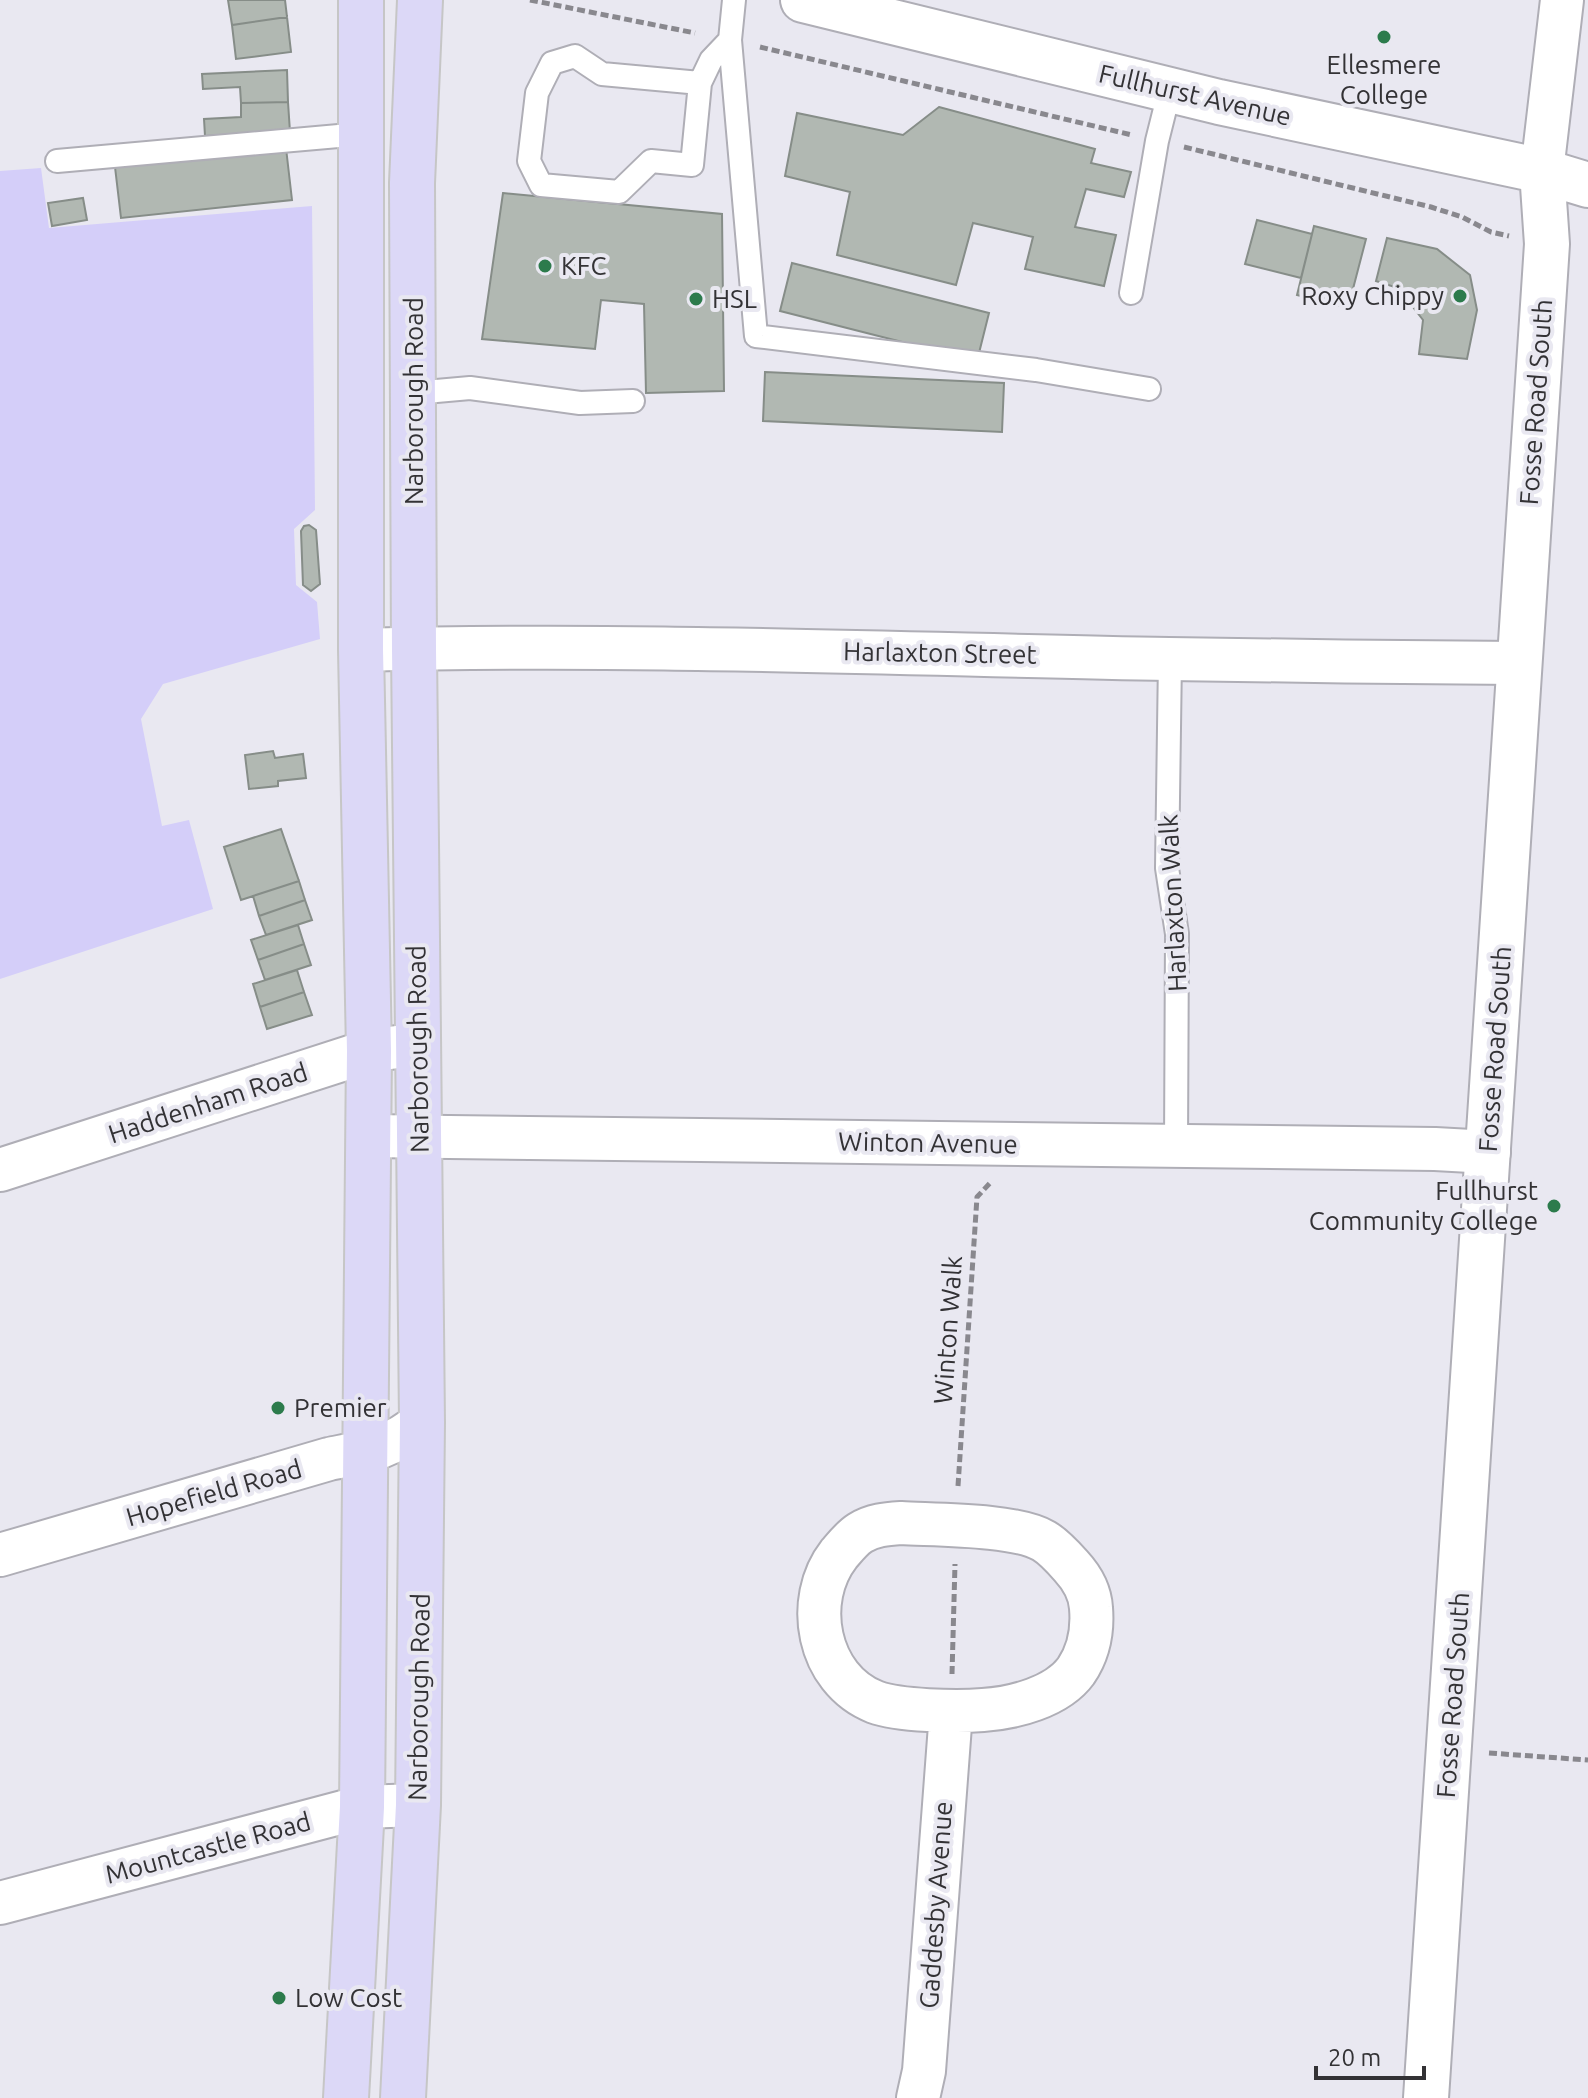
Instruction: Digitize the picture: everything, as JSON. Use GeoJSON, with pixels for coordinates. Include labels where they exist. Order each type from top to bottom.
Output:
{"type":"FeatureCollection","features":[{"type":"Feature","properties":{"kind":"main road","name":"Narborough Road"},"geometry":{"type":"LineString","coordinates":[[346,2098],[362,1807],[369,1051],[361,650],[361,0]]}},
{"type":"Feature","properties":{"kind":"main road","name":"Narborough Road"},"geometry":{"type":"LineString","coordinates":[[403,2098],[418,1805],[422,1422],[412,183],[420,0]]}},
{"type":"Feature","properties":{"kind":"street","name":"Fullhurst Avenue"},"geometry":{"type":"LineString","coordinates":[[803,0],[1219,102],[1542,171],[1588,185]]}},
{"type":"Feature","properties":{"kind":"street","name":"Fosse Road South"},"geometry":{"type":"LineString","coordinates":[[1426,2098],[1547,244],[1542,171],[1562,0]]}},
{"type":"Feature","properties":{"kind":"street","name":"Harlaxton Street"},"geometry":{"type":"LineString","coordinates":[[361,650],[852,651],[1519,663]]}},
{"type":"Feature","properties":{"kind":"street","name":"Haddenham Road"},"geometry":{"type":"LineString","coordinates":[[0,1170],[369,1051],[418,1044]]}},
{"type":"Feature","properties":{"kind":"street","name":"Winton Avenue"},"geometry":{"type":"LineString","coordinates":[[368,1136],[1489,1152]]}},
{"type":"Feature","properties":{"kind":"street","name":"Hopefield Road"},"geometry":{"type":"LineString","coordinates":[[0,1555],[329,1459],[366,1452],[402,1438],[422,1422]]}},
{"type":"Feature","properties":{"kind":"street"},"geometry":{"type":"LineString","coordinates":[[880,1524],[956,1526],[1018,1532],[1043,1540],[1061,1555],[1088,1590],[1092,1620],[1090,1641],[1084,1660],[1069,1681],[1049,1693],[1021,1703],[994,1710],[951,1712],[877,1703],[845,1681],[833,1665],[823,1642],[819,1593],[829,1568],[848,1542],[880,1524]]}},
{"type":"Feature","properties":{"kind":"street","name":"Gaddesby Avenue"},"geometry":{"type":"LineString","coordinates":[[918,2098],[924,2071],[951,1712]]}},
{"type":"Feature","properties":{"kind":"street","name":"Mountcastle Road"},"geometry":{"type":"LineString","coordinates":[[0,1903],[362,1807],[418,1805]]}},
{"type":"Feature","properties":{"kind":"lane"},"geometry":{"type":"LineString","coordinates":[[734,0],[730,40],[756,336],[1036,370],[1149,389]]}},
{"type":"Feature","properties":{"kind":"lane"},"geometry":{"type":"LineString","coordinates":[[700,83],[602,74],[575,56],[552,63],[537,93],[529,161],[541,185],[619,192],[651,161],[692,165],[700,83],[711,60],[730,40]]}},
{"type":"Feature","properties":{"kind":"lane"},"geometry":{"type":"LineString","coordinates":[[1131,293],[1157,141],[1170,89]]}},
{"type":"Feature","properties":{"kind":"lane"},"geometry":{"type":"LineString","coordinates":[[57,161],[361,134]]}},
{"type":"Feature","properties":{"kind":"lane"},"geometry":{"type":"LineString","coordinates":[[414,393],[470,388],[580,403],[633,401]]}},
{"type":"Feature","properties":{"kind":"lane","name":"Harlaxton Walk"},"geometry":{"type":"LineString","coordinates":[[1170,659],[1167,868],[1177,934],[1176,1146]]}},
{"type":"Feature","properties":{"kind":"path"},"geometry":{"type":"LineString","coordinates":[[530,0],[730,40],[1157,141],[1431,207],[1462,217],[1491,232],[1547,244]]}},
{"type":"Feature","properties":{"kind":"path","name":"Winton Walk"},"geometry":{"type":"LineString","coordinates":[[951,1712],[956,1526],[977,1197],[997,1176],[998,1144]]}},
{"type":"Feature","properties":{"kind":"path"},"geometry":{"type":"LineString","coordinates":[[1449,1751],[1588,1760]]}},
{"type":"Feature","properties":{"kind":"shaded area"},"geometry":{"type":"Polygon","coordinates":[[[41,168],[49,228],[312,206],[315,510],[294,529],[296,585],[317,602],[320,639],[163,684],[141,719],[162,826],[189,820],[213,909],[0,979],[0,171],[41,168]]]}},
{"type":"Feature","properties":{"kind":"building"},"geometry":{"type":"Polygon","coordinates":[[[228,0],[285,0],[287,17],[232,25],[228,0]]]}},
{"type":"Feature","properties":{"kind":"building"},"geometry":{"type":"Polygon","coordinates":[[[287,17],[291,52],[236,59],[232,25],[287,17]]]}},
{"type":"Feature","properties":{"kind":"building"},"geometry":{"type":"Polygon","coordinates":[[[287,70],[288,102],[241,103],[240,87],[203,89],[202,74],[287,70]]]}},
{"type":"Feature","properties":{"kind":"building"},"geometry":{"type":"Polygon","coordinates":[[[288,102],[290,132],[205,136],[204,119],[241,117],[241,103],[288,102]]]}},
{"type":"Feature","properties":{"kind":"building"},"geometry":{"type":"Polygon","coordinates":[[[939,107],[1095,149],[1091,163],[1131,172],[1124,197],[1086,189],[1075,227],[1116,235],[1104,286],[1025,269],[1033,237],[973,223],[956,285],[837,255],[850,192],[785,176],[797,113],[903,135],[939,107]]]}},
{"type":"Feature","properties":{"kind":"building"},"geometry":{"type":"Polygon","coordinates":[[[286,148],[292,200],[121,218],[115,167],[286,148]]]}},
{"type":"Feature","properties":{"kind":"building"},"geometry":{"type":"Polygon","coordinates":[[[503,193],[722,214],[724,391],[646,393],[644,304],[601,300],[595,349],[482,339],[503,193]]]}},
{"type":"Feature","properties":{"kind":"building"},"geometry":{"type":"Polygon","coordinates":[[[83,198],[87,220],[52,226],[48,203],[83,198]]]}},
{"type":"Feature","properties":{"kind":"building"},"geometry":{"type":"Polygon","coordinates":[[[1257,220],[1312,234],[1301,278],[1245,264],[1257,220]]]}},
{"type":"Feature","properties":{"kind":"building"},"geometry":{"type":"Polygon","coordinates":[[[1314,226],[1366,239],[1348,308],[1297,295],[1314,226]]]}},
{"type":"Feature","properties":{"kind":"building"},"geometry":{"type":"Polygon","coordinates":[[[1387,238],[1437,249],[1470,275],[1477,310],[1467,359],[1419,354],[1423,320],[1398,288],[1376,281],[1387,238]]]}},
{"type":"Feature","properties":{"kind":"building"},"geometry":{"type":"Polygon","coordinates":[[[792,263],[989,313],[977,361],[780,311],[792,263]]]}},
{"type":"Feature","properties":{"kind":"building"},"geometry":{"type":"Polygon","coordinates":[[[765,372],[1004,383],[1002,432],[763,421],[765,372]]]}},
{"type":"Feature","properties":{"kind":"building"},"geometry":{"type":"Polygon","coordinates":[[[309,525],[316,530],[320,584],[311,591],[303,585],[301,531],[309,525]]]}},
{"type":"Feature","properties":{"kind":"building"},"geometry":{"type":"Polygon","coordinates":[[[273,751],[275,758],[303,754],[306,778],[278,781],[278,786],[249,789],[245,755],[273,751]]]}},
{"type":"Feature","properties":{"kind":"building"},"geometry":{"type":"Polygon","coordinates":[[[281,829],[299,881],[241,900],[224,847],[281,829]]]}},
{"type":"Feature","properties":{"kind":"building"},"geometry":{"type":"Polygon","coordinates":[[[299,881],[305,900],[259,916],[253,896],[299,881]]]}},
{"type":"Feature","properties":{"kind":"building"},"geometry":{"type":"Polygon","coordinates":[[[305,900],[312,920],[266,935],[259,916],[305,900]]]}},
{"type":"Feature","properties":{"kind":"building"},"geometry":{"type":"Polygon","coordinates":[[[298,925],[304,944],[258,960],[251,940],[298,925]]]}},
{"type":"Feature","properties":{"kind":"building"},"geometry":{"type":"Polygon","coordinates":[[[304,944],[311,965],[265,980],[258,960],[304,944]]]}},
{"type":"Feature","properties":{"kind":"building"},"geometry":{"type":"Polygon","coordinates":[[[297,970],[304,992],[260,1007],[253,984],[297,970]]]}},
{"type":"Feature","properties":{"kind":"building"},"geometry":{"type":"Polygon","coordinates":[[[304,992],[312,1015],[267,1029],[260,1007],[304,992]]]}},
{"type":"Feature","properties":{"kind":"place","name":"Ellesmere College"},"geometry":{"type":"Point","coordinates":[1384,37]}},
{"type":"Feature","properties":{"kind":"place","name":"KFC"},"geometry":{"type":"Point","coordinates":[545,266]}},
{"type":"Feature","properties":{"kind":"place","name":"Roxy Chippy"},"geometry":{"type":"Point","coordinates":[1460,296]}},
{"type":"Feature","properties":{"kind":"place","name":"HSL"},"geometry":{"type":"Point","coordinates":[696,299]}},
{"type":"Feature","properties":{"kind":"place","name":"Fullhurst Community College"},"geometry":{"type":"Point","coordinates":[1554,1206]}},
{"type":"Feature","properties":{"kind":"place","name":"Premier"},"geometry":{"type":"Point","coordinates":[278,1408]}},
{"type":"Feature","properties":{"kind":"place","name":"Low Cost"},"geometry":{"type":"Point","coordinates":[279,1998]}}]}
